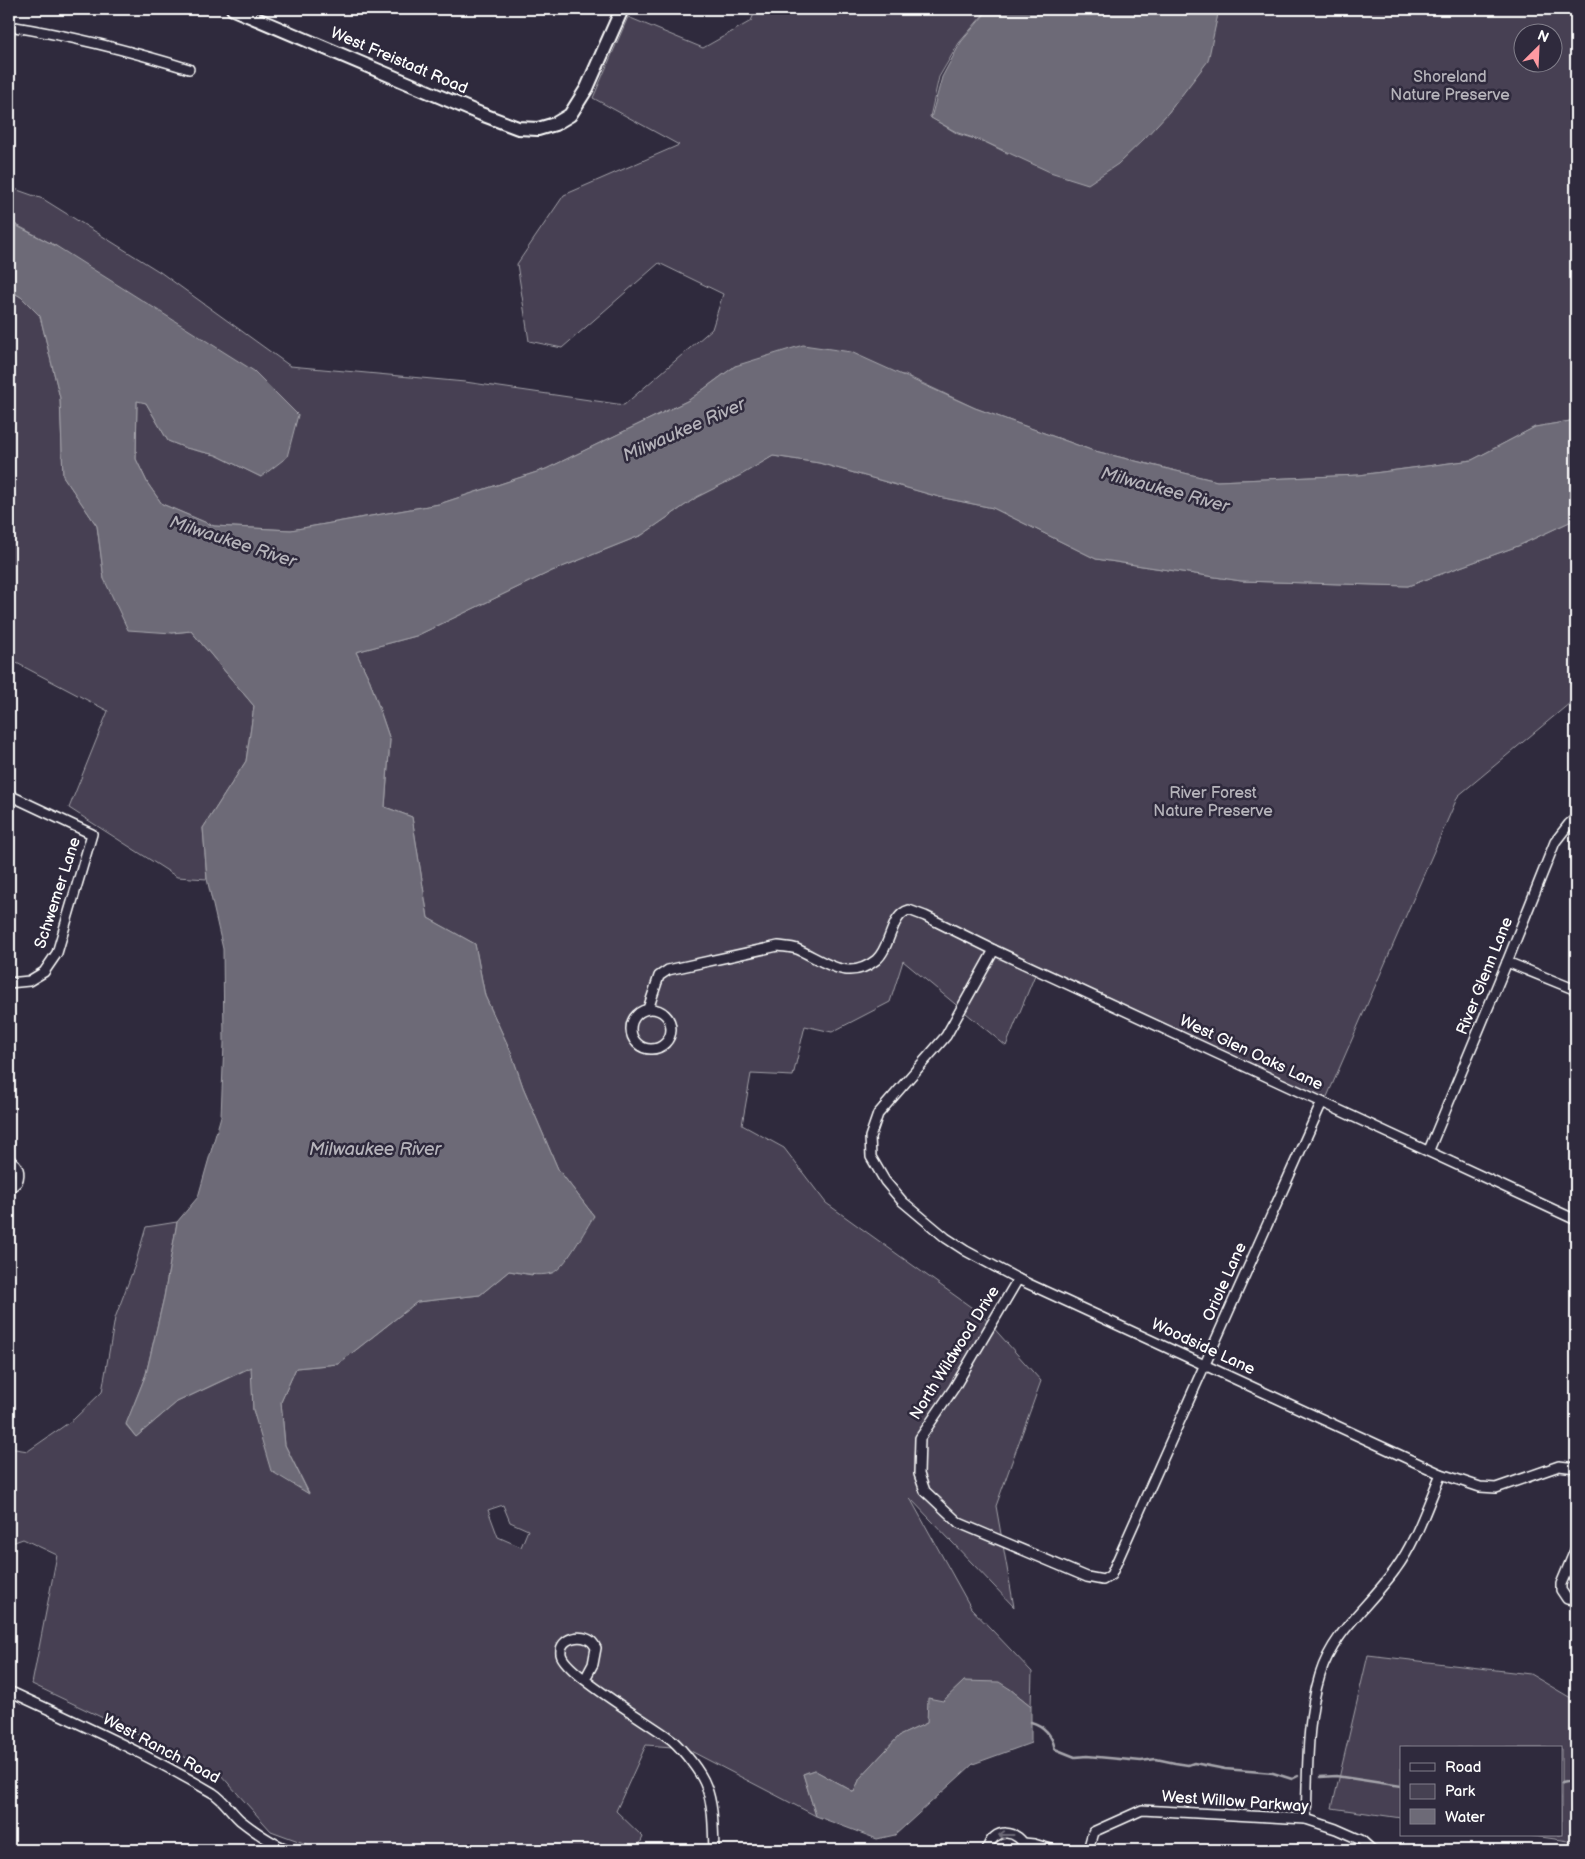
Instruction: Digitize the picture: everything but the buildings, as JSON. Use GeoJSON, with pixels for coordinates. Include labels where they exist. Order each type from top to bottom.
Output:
{"type":"FeatureCollection","features":[{"type":"Feature","properties":{"kind":"street","name":"West Freistadt Road"},"geometry":{"type":"LineString","coordinates":[[233,9],[481,114],[518,128],[538,129],[555,124],[570,115],[587,88],[622,9]]}},
{"type":"Feature","properties":{"kind":"street"},"geometry":{"type":"LineString","coordinates":[[9,26],[84,39],[188,68]]}},
{"type":"Feature","properties":{"kind":"street","name":"Schwemer Lane"},"geometry":{"type":"LineString","coordinates":[[9,795],[92,834],[57,953],[44,972],[29,981],[9,982]]}},
{"type":"Feature","properties":{"kind":"street","name":"River Glenn Lane"},"geometry":{"type":"LineString","coordinates":[[1429,1150],[1555,842],[1576,818]]}},
{"type":"Feature","properties":{"kind":"street","name":"West Glen Oaks Lane"},"geometry":{"type":"LineString","coordinates":[[648,1009],[659,976],[668,970],[778,946],[795,948],[828,966],[848,971],[864,967],[877,959],[885,948],[897,919],[902,913],[909,910],[915,911],[994,950],[1429,1150],[1576,1220]]}},
{"type":"Feature","properties":{"kind":"street","name":"Woodside Lane"},"geometry":{"type":"LineString","coordinates":[[994,950],[946,1036],[878,1114],[870,1138],[871,1157],[885,1181],[902,1201],[946,1238],[966,1252],[1018,1279],[1441,1474],[1480,1487],[1496,1488],[1559,1466],[1576,1468]]}},
{"type":"Feature","properties":{"kind":"street"},"geometry":{"type":"LineString","coordinates":[[1507,962],[1576,990]]}},
{"type":"Feature","properties":{"kind":"street"},"geometry":{"type":"LineString","coordinates":[[648,1009],[661,1012],[670,1021],[672,1028],[669,1040],[664,1046],[652,1050],[639,1046],[632,1034],[631,1028],[636,1015],[648,1009]]}},
{"type":"Feature","properties":{"kind":"street","name":"Oriole Lane"},"geometry":{"type":"LineString","coordinates":[[1103,1580],[1112,1575],[1322,1102]]}},
{"type":"Feature","properties":{"kind":"street"},"geometry":{"type":"LineString","coordinates":[[9,1160],[15,1163],[19,1172],[17,1182],[9,1189]]}},
{"type":"Feature","properties":{"kind":"street","name":"North Wildwood Drive"},"geometry":{"type":"LineString","coordinates":[[1018,1279],[954,1388],[920,1438],[919,1474],[925,1490],[959,1523],[1087,1577],[1103,1580]]}},
{"type":"Feature","properties":{"kind":"street"},"geometry":{"type":"LineString","coordinates":[[1306,1819],[1312,1714],[1320,1675],[1328,1655],[1340,1635],[1402,1559],[1413,1540],[1441,1474]]}},
{"type":"Feature","properties":{"kind":"street"},"geometry":{"type":"LineString","coordinates":[[1575,1555],[1561,1584],[1561,1590],[1567,1599],[1576,1600]]}},
{"type":"Feature","properties":{"kind":"street"},"geometry":{"type":"LineString","coordinates":[[586,1679],[594,1664],[596,1648],[592,1641],[580,1637],[567,1640],[561,1650],[561,1656],[570,1668],[673,1741],[687,1757],[706,1785],[713,1818],[714,1850]]}},
{"type":"Feature","properties":{"kind":"street","name":"West Ranch Road"},"geometry":{"type":"LineString","coordinates":[[9,1691],[121,1743],[171,1769],[216,1795],[241,1820],[288,1850]]}},
{"type":"Feature","properties":{"kind":"street","name":"West Willow Parkway"},"geometry":{"type":"LineString","coordinates":[[1088,1850],[1094,1832],[1142,1810],[1306,1819],[1336,1828],[1361,1840],[1372,1850]]}},
{"type":"Feature","properties":{"kind":"street"},"geometry":{"type":"LineString","coordinates":[[987,1850],[991,1840],[1002,1833],[1014,1834],[1025,1846],[1034,1844],[1054,1850]]}},
{"type":"Feature","properties":{"kind":"green space","name":"Shoreland Nature Preserve"},"geometry":{"type":"Polygon","coordinates":[[[756,9],[988,9],[959,43],[939,77],[930,117],[958,134],[985,142],[1007,153],[1118,164],[1168,113],[1207,61],[1219,9],[1576,9],[1576,420],[1535,427],[1472,460],[1359,475],[1217,481],[1091,450],[975,408],[905,375],[735,366],[689,400],[546,469],[439,504],[291,530],[214,526],[162,504],[148,484],[136,459],[137,400],[146,403],[168,441],[186,448],[216,455],[261,477],[56,246],[9,221],[9,187],[43,199],[160,272],[290,366],[465,382],[624,405],[712,329],[723,294],[659,263],[562,348],[529,341],[517,264],[564,195],[679,145],[593,98],[628,17],[703,48],[751,21],[756,9]]]}},
{"type":"Feature","properties":{"kind":"green space"},"geometry":{"type":"Polygon","coordinates":[[[9,290],[21,297],[40,316],[60,398],[63,476],[97,526],[104,579],[172,633],[191,631],[254,706],[246,761],[203,828],[207,879],[177,877],[69,808],[108,711],[9,659],[9,290]]]}},
{"type":"Feature","properties":{"kind":"green space","name":"River Forest Nature Preserve"},"geometry":{"type":"Polygon","coordinates":[[[773,456],[819,463],[939,497],[993,508],[1096,559],[1241,581],[1408,586],[1518,546],[1576,519],[1576,698],[1458,796],[1326,1099],[1039,965],[1006,1046],[903,961],[890,1002],[832,1032],[805,1026],[793,1076],[751,1074],[742,1125],[784,1148],[826,1203],[982,1315],[1041,1381],[996,1506],[1014,1607],[910,1498],[971,1608],[1032,1672],[1031,1706],[1010,1689],[964,1681],[943,1702],[927,1723],[899,1736],[860,1778],[854,1792],[814,1770],[803,1774],[816,1816],[685,1748],[646,1745],[616,1811],[643,1837],[637,1850],[323,1850],[271,1831],[220,1774],[32,1684],[57,1555],[23,1539],[9,1544],[9,1448],[28,1451],[74,1419],[102,1392],[115,1318],[135,1265],[146,1227],[177,1222],[164,1297],[146,1374],[126,1425],[136,1437],[177,1402],[252,1367],[253,1410],[309,1493],[285,1445],[281,1402],[296,1368],[338,1364],[417,1302],[480,1295],[509,1271],[532,1275],[594,1216],[558,1169],[523,1087],[511,1052],[485,996],[475,944],[428,918],[412,817],[385,807],[390,740],[370,681],[356,652],[416,636],[552,571],[642,535],[697,497],[773,456]],[[503,1505],[488,1510],[498,1537],[521,1547],[528,1530],[510,1522],[503,1505]]]}},
{"type":"Feature","properties":{"kind":"green space"},"geometry":{"type":"Polygon","coordinates":[[[1368,1655],[1530,1674],[1576,1701],[1576,1842],[1534,1836],[1562,1836],[1562,1746],[1400,1746],[1400,1818],[1332,1808],[1368,1655]]]}},
{"type":"Feature","properties":{"kind":"water"},"geometry":{"type":"Polygon","coordinates":[[[989,9],[1219,9],[1208,61],[1168,113],[1145,138],[1118,164],[1088,184],[1050,172],[985,142],[958,133],[931,118],[942,77],[961,42],[989,9]]]}},
{"type":"Feature","properties":{"kind":"water","name":"Milwaukee River"},"geometry":{"type":"Polygon","coordinates":[[[9,222],[56,246],[254,371],[298,415],[287,457],[261,477],[216,455],[186,448],[168,441],[146,403],[137,401],[136,459],[148,484],[162,504],[214,526],[291,530],[439,504],[546,469],[689,400],[735,366],[803,345],[851,352],[975,408],[1091,450],[1217,481],[1359,475],[1472,460],[1535,427],[1576,420],[1576,519],[1518,546],[1408,586],[1241,581],[1096,559],[993,508],[939,497],[819,463],[773,456],[741,475],[697,497],[642,535],[552,571],[416,636],[356,652],[370,681],[390,740],[385,807],[412,817],[428,918],[475,944],[485,996],[511,1052],[523,1087],[558,1169],[594,1216],[575,1248],[563,1264],[552,1273],[536,1275],[509,1271],[480,1295],[417,1302],[338,1364],[296,1368],[281,1402],[285,1445],[309,1494],[271,1471],[253,1410],[251,1367],[177,1402],[136,1437],[126,1424],[146,1374],[164,1297],[177,1222],[198,1197],[221,1116],[224,1043],[223,949],[207,879],[203,828],[246,761],[254,706],[191,631],[172,633],[128,630],[104,579],[97,526],[63,476],[60,398],[40,316],[21,297],[9,290],[9,222]]]}},
{"type":"Feature","properties":{"kind":"water"},"geometry":{"type":"Polygon","coordinates":[[[964,1681],[999,1682],[1031,1706],[1031,1743],[973,1764],[895,1835],[877,1839],[816,1816],[803,1774],[814,1770],[854,1792],[860,1778],[899,1736],[927,1723],[928,1698],[943,1701],[964,1681]]]}},
{"type":"Feature","properties":{"kind":"waterway"},"geometry":{"type":"LineString","coordinates":[[1031,1722],[1047,1732],[1052,1739],[1055,1749],[1075,1757],[1087,1756],[1141,1761],[1156,1759],[1188,1765],[1194,1763],[1225,1769],[1273,1773],[1292,1779],[1298,1776]]}},
{"type":"Feature","properties":{"kind":"waterway"},"geometry":{"type":"LineString","coordinates":[[1320,1777],[1336,1776],[1400,1786]]}},
{"type":"Feature","properties":{"kind":"waterway"},"geometry":{"type":"LineString","coordinates":[[1562,1783],[1576,1780]]}}]}
